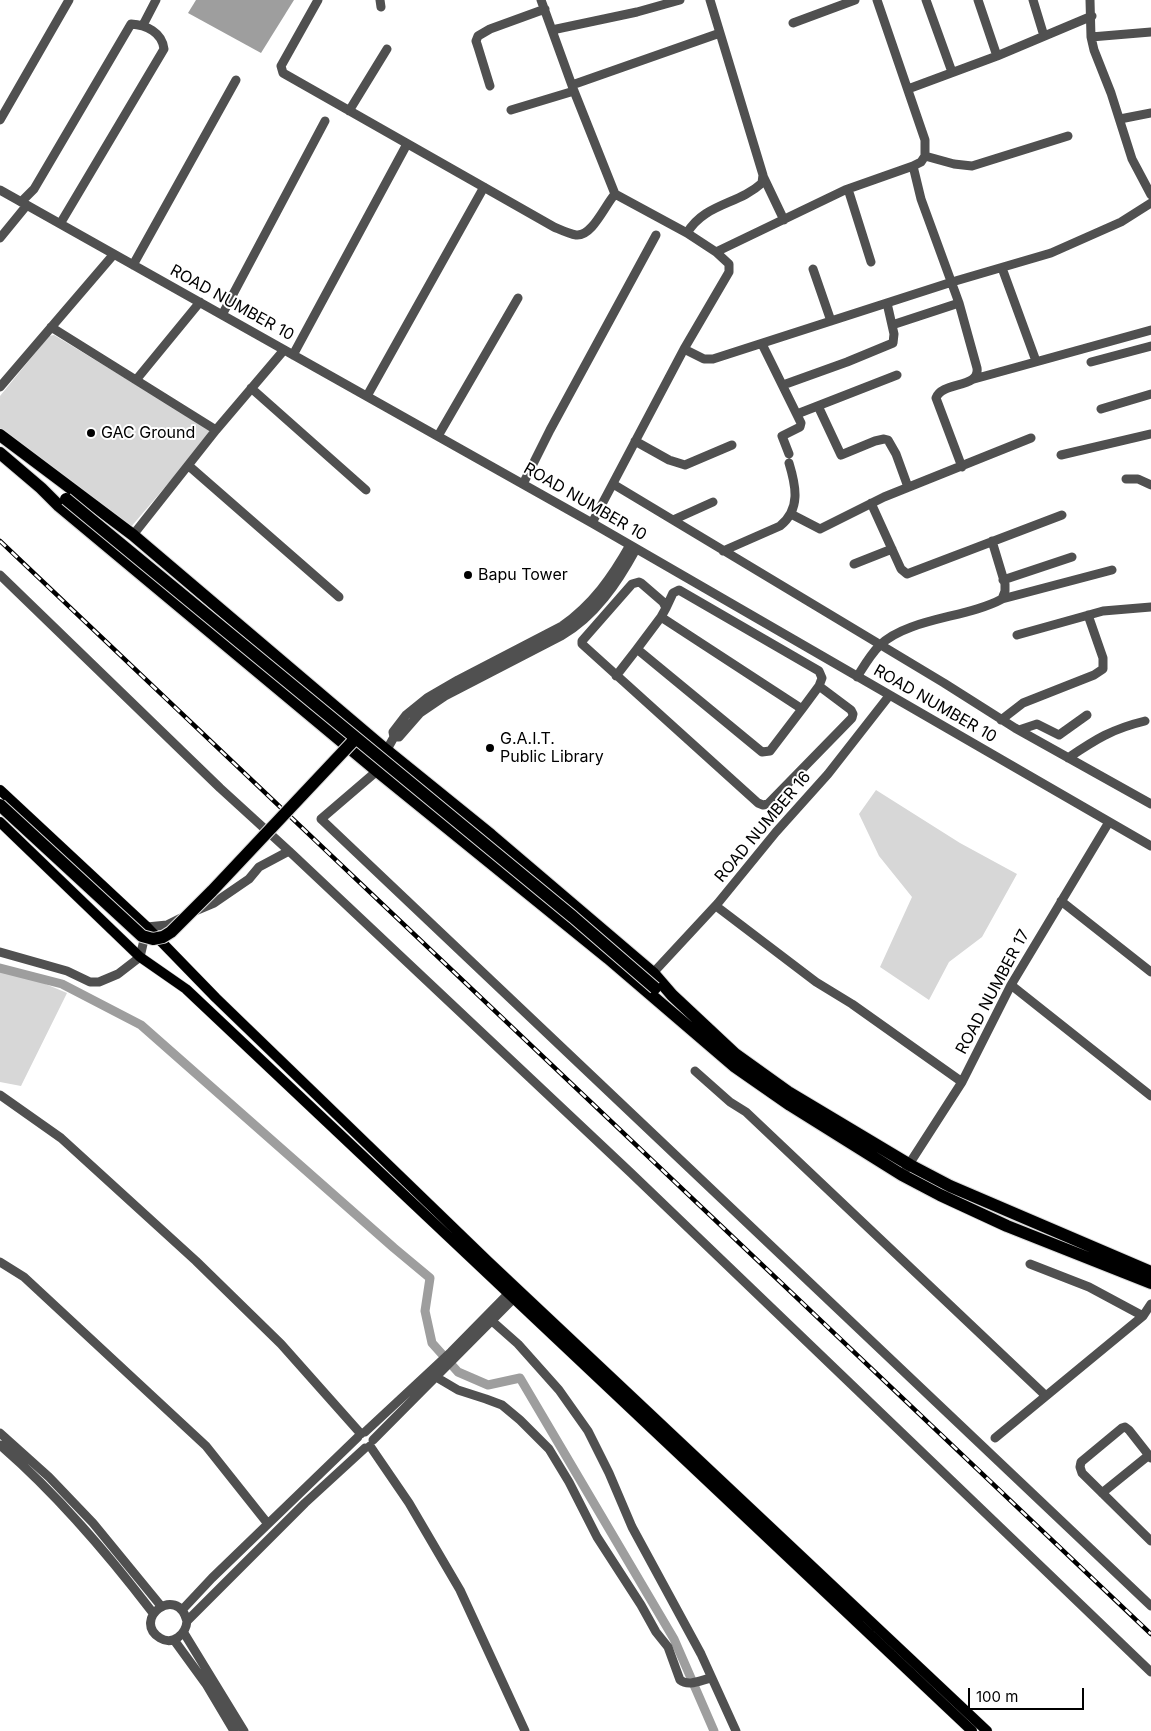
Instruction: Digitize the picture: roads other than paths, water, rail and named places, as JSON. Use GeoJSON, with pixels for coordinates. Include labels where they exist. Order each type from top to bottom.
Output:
{"type":"FeatureCollection","features":[{"type":"Feature","properties":{"kind":"highway"},"geometry":{"type":"LineString","coordinates":[[0,435],[133,535],[336,708],[491,836],[653,973],[663,995]]}},
{"type":"Feature","properties":{"kind":"highway"},"geometry":{"type":"LineString","coordinates":[[0,453],[59,506],[377,771],[600,952],[663,995]]}},
{"type":"Feature","properties":{"kind":"highway"},"geometry":{"type":"LineString","coordinates":[[51,474],[63,496]]}},
{"type":"Feature","properties":{"kind":"highway"},"geometry":{"type":"LineString","coordinates":[[41,488],[63,496],[356,738],[663,995],[734,1066],[790,1105],[906,1170],[940,1195],[1007,1226],[1151,1282]]}},
{"type":"Feature","properties":{"kind":"highway"},"geometry":{"type":"LineString","coordinates":[[321,724],[336,708]]}},
{"type":"Feature","properties":{"kind":"highway"},"geometry":{"type":"LineString","coordinates":[[0,805],[142,936],[153,939],[163,937],[178,925],[356,738]]}},
{"type":"Feature","properties":{"kind":"highway"},"geometry":{"type":"LineString","coordinates":[[906,1170],[950,1186],[1151,1272]]}},
{"type":"Feature","properties":{"kind":"main road"},"geometry":{"type":"LineString","coordinates":[[0,790],[147,927],[216,998],[514,1293],[972,1731]]}},
{"type":"Feature","properties":{"kind":"main road"},"geometry":{"type":"LineString","coordinates":[[0,822],[140,956],[186,989],[988,1731]]}},
{"type":"Feature","properties":{"kind":"street"},"geometry":{"type":"LineString","coordinates":[[0,120],[69,0]]}},
{"type":"Feature","properties":{"kind":"street"},"geometry":{"type":"LineString","coordinates":[[142,25],[156,0]]}},
{"type":"Feature","properties":{"kind":"street"},"geometry":{"type":"LineString","coordinates":[[318,0],[282,66],[283,73],[554,227],[577,236],[585,234],[593,226],[604,208],[616,194]]}},
{"type":"Feature","properties":{"kind":"street"},"geometry":{"type":"LineString","coordinates":[[541,0],[573,88],[616,194],[687,233],[716,252],[727,261],[730,268],[684,349],[592,523]]}},
{"type":"Feature","properties":{"kind":"street"},"geometry":{"type":"LineString","coordinates":[[552,30],[636,12],[680,0]]}},
{"type":"Feature","properties":{"kind":"street"},"geometry":{"type":"LineString","coordinates":[[710,0],[763,175],[784,220]]}},
{"type":"Feature","properties":{"kind":"street"},"geometry":{"type":"LineString","coordinates":[[794,23],[855,0]]}},
{"type":"Feature","properties":{"kind":"street"},"geometry":{"type":"LineString","coordinates":[[877,0],[908,89],[924,140],[926,156]]}},
{"type":"Feature","properties":{"kind":"street"},"geometry":{"type":"LineString","coordinates":[[926,0],[952,72]]}},
{"type":"Feature","properties":{"kind":"street"},"geometry":{"type":"LineString","coordinates":[[978,0],[997,56]]}},
{"type":"Feature","properties":{"kind":"street"},"geometry":{"type":"LineString","coordinates":[[1032,0],[1044,36]]}},
{"type":"Feature","properties":{"kind":"street"},"geometry":{"type":"LineString","coordinates":[[1090,0],[1092,16],[1091,36],[1095,56],[1112,94],[1132,159],[1150,191]]}},
{"type":"Feature","properties":{"kind":"street"},"geometry":{"type":"LineString","coordinates":[[490,86],[476,41],[478,36],[490,29],[545,10]]}},
{"type":"Feature","properties":{"kind":"street"},"geometry":{"type":"LineString","coordinates":[[908,89],[997,56],[1092,16]]}},
{"type":"Feature","properties":{"kind":"street"},"geometry":{"type":"LineString","coordinates":[[0,238],[34,189],[131,24],[142,25],[159,36],[163,41],[164,49],[60,224]]}},
{"type":"Feature","properties":{"kind":"street"},"geometry":{"type":"LineString","coordinates":[[1091,36],[1151,32]]}},
{"type":"Feature","properties":{"kind":"street"},"geometry":{"type":"LineString","coordinates":[[511,110],[720,34]]}},
{"type":"Feature","properties":{"kind":"street"},"geometry":{"type":"LineString","coordinates":[[349,111],[387,49]]}},
{"type":"Feature","properties":{"kind":"street"},"geometry":{"type":"LineString","coordinates":[[133,265],[236,80]]}},
{"type":"Feature","properties":{"kind":"street"},"geometry":{"type":"LineString","coordinates":[[1120,119],[1151,113]]}},
{"type":"Feature","properties":{"kind":"street"},"geometry":{"type":"LineString","coordinates":[[222,315],[324,120]]}},
{"type":"Feature","properties":{"kind":"street"},"geometry":{"type":"LineString","coordinates":[[926,156],[954,164],[972,166],[1068,136]]}},
{"type":"Feature","properties":{"kind":"street"},"geometry":{"type":"LineString","coordinates":[[133,535],[251,388],[289,352],[407,144]]}},
{"type":"Feature","properties":{"kind":"street"},"geometry":{"type":"LineString","coordinates":[[716,252],[848,189],[912,166],[926,156]]}},
{"type":"Feature","properties":{"kind":"street"},"geometry":{"type":"LineString","coordinates":[[912,166],[921,199],[959,303],[978,373],[974,379]]}},
{"type":"Feature","properties":{"kind":"street"},"geometry":{"type":"LineString","coordinates":[[687,233],[693,223],[711,209],[756,189],[762,183],[763,175]]}},
{"type":"Feature","properties":{"kind":"street"},"geometry":{"type":"LineString","coordinates":[[367,396],[484,187]]}},
{"type":"Feature","properties":{"kind":"street"},"geometry":{"type":"LineString","coordinates":[[848,189],[872,262]]}},
{"type":"Feature","properties":{"kind":"street","name":"ROAD NUMBER 10"},"geometry":{"type":"LineString","coordinates":[[0,190],[592,523],[1151,846]]}},
{"type":"Feature","properties":{"kind":"street"},"geometry":{"type":"LineString","coordinates":[[684,349],[704,359],[713,359],[762,344],[952,282],[1068,247],[1121,222],[1151,203]]}},
{"type":"Feature","properties":{"kind":"street"},"geometry":{"type":"LineString","coordinates":[[523,484],[550,430],[656,235]]}},
{"type":"Feature","properties":{"kind":"street"},"geometry":{"type":"LineString","coordinates":[[0,387],[114,254]]}},
{"type":"Feature","properties":{"kind":"street"},"geometry":{"type":"LineString","coordinates":[[1002,268],[1036,361]]}},
{"type":"Feature","properties":{"kind":"street"},"geometry":{"type":"LineString","coordinates":[[813,269],[830,321]]}},
{"type":"Feature","properties":{"kind":"street"},"geometry":{"type":"LineString","coordinates":[[438,436],[518,298]]}},
{"type":"Feature","properties":{"kind":"street"},"geometry":{"type":"LineString","coordinates":[[136,380],[200,302]]}},
{"type":"Feature","properties":{"kind":"street"},"geometry":{"type":"LineString","coordinates":[[783,385],[890,344],[894,340],[887,303]]}},
{"type":"Feature","properties":{"kind":"street"},"geometry":{"type":"LineString","coordinates":[[892,325],[959,303]]}},
{"type":"Feature","properties":{"kind":"street"},"geometry":{"type":"LineString","coordinates":[[51,327],[216,430]]}},
{"type":"Feature","properties":{"kind":"street"},"geometry":{"type":"LineString","coordinates":[[962,467],[936,398],[940,391],[1036,361],[1151,330]]}},
{"type":"Feature","properties":{"kind":"street"},"geometry":{"type":"LineString","coordinates":[[723,551],[780,526],[791,514],[796,496],[789,459],[782,436],[802,426],[798,414],[762,344]]}},
{"type":"Feature","properties":{"kind":"street"},"geometry":{"type":"LineString","coordinates":[[1091,362],[1151,346]]}},
{"type":"Feature","properties":{"kind":"street"},"geometry":{"type":"LineString","coordinates":[[798,414],[897,375]]}},
{"type":"Feature","properties":{"kind":"street"},"geometry":{"type":"LineString","coordinates":[[251,388],[366,490]]}},
{"type":"Feature","properties":{"kind":"street"},"geometry":{"type":"LineString","coordinates":[[1101,409],[1151,394]]}},
{"type":"Feature","properties":{"kind":"street"},"geometry":{"type":"LineString","coordinates":[[818,406],[841,455],[875,441],[888,440],[896,454],[908,487]]}},
{"type":"Feature","properties":{"kind":"street"},"geometry":{"type":"LineString","coordinates":[[1061,455],[1151,434]]}},
{"type":"Feature","properties":{"kind":"street"},"geometry":{"type":"LineString","coordinates":[[791,514],[820,529],[908,487],[1032,438]]}},
{"type":"Feature","properties":{"kind":"street"},"geometry":{"type":"LineString","coordinates":[[635,441],[669,460],[685,465],[732,445]]}},
{"type":"Feature","properties":{"kind":"street"},"geometry":{"type":"LineString","coordinates":[[189,466],[339,596]]}},
{"type":"Feature","properties":{"kind":"street"},"geometry":{"type":"LineString","coordinates":[[1126,479],[1138,479],[1151,484]]}},
{"type":"Feature","properties":{"kind":"street"},"geometry":{"type":"LineString","coordinates":[[613,484],[1001,720],[1151,804]]}},
{"type":"Feature","properties":{"kind":"street"},"geometry":{"type":"LineString","coordinates":[[673,520],[713,502]]}},
{"type":"Feature","properties":{"kind":"street"},"geometry":{"type":"LineString","coordinates":[[871,503],[901,569],[907,574],[1062,515]]}},
{"type":"Feature","properties":{"kind":"street"},"geometry":{"type":"LineString","coordinates":[[992,542],[1005,591],[1002,599]]}},
{"type":"Feature","properties":{"kind":"street"},"geometry":{"type":"LineString","coordinates":[[633,547],[617,576],[582,610],[562,626],[416,707],[406,715],[393,732],[394,737],[377,771],[321,819],[1151,1606]]}},
{"type":"Feature","properties":{"kind":"street"},"geometry":{"type":"LineString","coordinates":[[854,564],[892,549]]}},
{"type":"Feature","properties":{"kind":"street"},"geometry":{"type":"LineString","coordinates":[[1003,580],[1072,557]]}},
{"type":"Feature","properties":{"kind":"street"},"geometry":{"type":"LineString","coordinates":[[857,677],[870,656],[880,645],[901,632],[1002,599],[1112,570]]}},
{"type":"Feature","properties":{"kind":"street"},"geometry":{"type":"LineString","coordinates":[[0,575],[289,851],[631,1173],[1151,1672]]}},
{"type":"Feature","properties":{"kind":"street"},"geometry":{"type":"LineString","coordinates":[[617,576],[632,584]]}},
{"type":"Feature","properties":{"kind":"street"},"geometry":{"type":"LineString","coordinates":[[666,608],[664,602],[641,583],[632,584],[582,641],[584,647],[762,805],[768,804],[852,718],[851,710],[819,686]]}},
{"type":"Feature","properties":{"kind":"street"},"geometry":{"type":"LineString","coordinates":[[616,676],[661,617],[674,593],[679,590],[819,671],[822,678],[819,686],[802,710],[770,751],[762,752],[637,649]]}},
{"type":"Feature","properties":{"kind":"street"},"geometry":{"type":"LineString","coordinates":[[1017,635],[1088,615],[1113,610],[1151,607]]}},
{"type":"Feature","properties":{"kind":"street"},"geometry":{"type":"LineString","coordinates":[[1001,720],[1023,703],[1094,675],[1104,669],[1103,658],[1088,615]]}},
{"type":"Feature","properties":{"kind":"street"},"geometry":{"type":"LineString","coordinates":[[661,617],[802,710]]}},
{"type":"Feature","properties":{"kind":"street","name":"ROAD NUMBER 16"},"geometry":{"type":"LineString","coordinates":[[653,973],[716,906],[776,832],[828,774],[889,696]]}},
{"type":"Feature","properties":{"kind":"street"},"geometry":{"type":"LineString","coordinates":[[1019,730],[1037,724],[1059,735],[1087,715]]}},
{"type":"Feature","properties":{"kind":"street"},"geometry":{"type":"LineString","coordinates":[[1068,758],[1118,728],[1145,721]]}},
{"type":"Feature","properties":{"kind":"street","name":"ROAD NUMBER 17"},"geometry":{"type":"LineString","coordinates":[[906,1170],[962,1082],[1011,984],[1109,822]]}},
{"type":"Feature","properties":{"kind":"street"},"geometry":{"type":"LineString","coordinates":[[0,952],[67,971],[90,982],[99,982],[118,974],[140,956],[147,927],[167,925],[214,903],[249,879],[259,867],[289,851]]}},
{"type":"Feature","properties":{"kind":"street"},"geometry":{"type":"LineString","coordinates":[[1061,901],[1151,972]]}},
{"type":"Feature","properties":{"kind":"street"},"geometry":{"type":"LineString","coordinates":[[716,906],[816,982],[852,1004],[962,1082]]}},
{"type":"Feature","properties":{"kind":"street"},"geometry":{"type":"LineString","coordinates":[[1011,984],[1151,1096]]}},
{"type":"Feature","properties":{"kind":"street"},"geometry":{"type":"LineString","coordinates":[[695,1071],[730,1102],[746,1112],[1046,1396]]}},
{"type":"Feature","properties":{"kind":"street"},"geometry":{"type":"LineString","coordinates":[[0,1095],[60,1138],[196,1261],[281,1344],[361,1434],[371,1435],[369,1445]]}},
{"type":"Feature","properties":{"kind":"street"},"geometry":{"type":"LineString","coordinates":[[0,1262],[24,1277],[206,1446],[268,1524]]}},
{"type":"Feature","properties":{"kind":"street"},"geometry":{"type":"LineString","coordinates":[[1030,1264],[1089,1287],[1143,1316]]}},
{"type":"Feature","properties":{"kind":"street"},"geometry":{"type":"LineString","coordinates":[[453,1354],[492,1321],[514,1293]]}},
{"type":"Feature","properties":{"kind":"street"},"geometry":{"type":"LineString","coordinates":[[187,1621],[182,1610],[172,1605],[161,1606],[153,1613],[151,1624],[154,1634],[163,1640],[174,1640],[184,1633],[187,1621],[305,1503],[369,1445],[453,1354],[514,1293]]}},
{"type":"Feature","properties":{"kind":"street"},"geometry":{"type":"LineString","coordinates":[[995,1438],[1143,1316],[1151,1304]]}},
{"type":"Feature","properties":{"kind":"street"},"geometry":{"type":"LineString","coordinates":[[492,1321],[518,1344],[553,1383],[588,1431],[609,1473],[632,1527],[688,1631],[736,1731]]}},
{"type":"Feature","properties":{"kind":"street"},"geometry":{"type":"LineString","coordinates":[[182,1610],[361,1434],[437,1372]]}},
{"type":"Feature","properties":{"kind":"street"},"geometry":{"type":"LineString","coordinates":[[437,1372],[458,1390],[502,1406],[520,1420],[549,1449],[569,1482],[597,1537],[641,1605],[656,1632],[668,1647],[679,1678],[683,1682],[711,1678]]}},
{"type":"Feature","properties":{"kind":"street"},"geometry":{"type":"LineString","coordinates":[[1102,1493],[1150,1457],[1129,1430],[1125,1428],[1122,1428],[1081,1462],[1080,1467],[1082,1473],[1102,1493],[1151,1540]]}},
{"type":"Feature","properties":{"kind":"street"},"geometry":{"type":"LineString","coordinates":[[0,1433],[49,1477],[93,1523],[161,1606]]}},
{"type":"Feature","properties":{"kind":"street"},"geometry":{"type":"LineString","coordinates":[[361,1434],[358,1443],[369,1445],[409,1503],[460,1590],[525,1731]]}},
{"type":"Feature","properties":{"kind":"street"},"geometry":{"type":"LineString","coordinates":[[0,1445],[44,1486],[74,1518],[122,1573],[153,1613]]}},
{"type":"Feature","properties":{"kind":"street"},"geometry":{"type":"LineString","coordinates":[[184,1633],[244,1731]]}},
{"type":"Feature","properties":{"kind":"street"},"geometry":{"type":"LineString","coordinates":[[174,1640],[206,1684],[234,1731]]}},
{"type":"Feature","properties":{"kind":"waterway"},"geometry":{"type":"LineString","coordinates":[[0,968],[62,984],[141,1025],[430,1278],[425,1311],[432,1343],[458,1372],[488,1385],[520,1378],[674,1639],[714,1731]]}},
{"type":"Feature","properties":{"kind":"railway"},"geometry":{"type":"LineString","coordinates":[[0,541],[1151,1634]]}},
{"type":"Feature","properties":{"kind":"place","name":"GAC Ground"},"geometry":{"type":"Point","coordinates":[91,433]}},
{"type":"Feature","properties":{"kind":"place","name":"Bapu Tower"},"geometry":{"type":"Point","coordinates":[468,575]}},
{"type":"Feature","properties":{"kind":"place","name":"G.A.I.T. Public Library"},"geometry":{"type":"Point","coordinates":[490,748]}}]}
